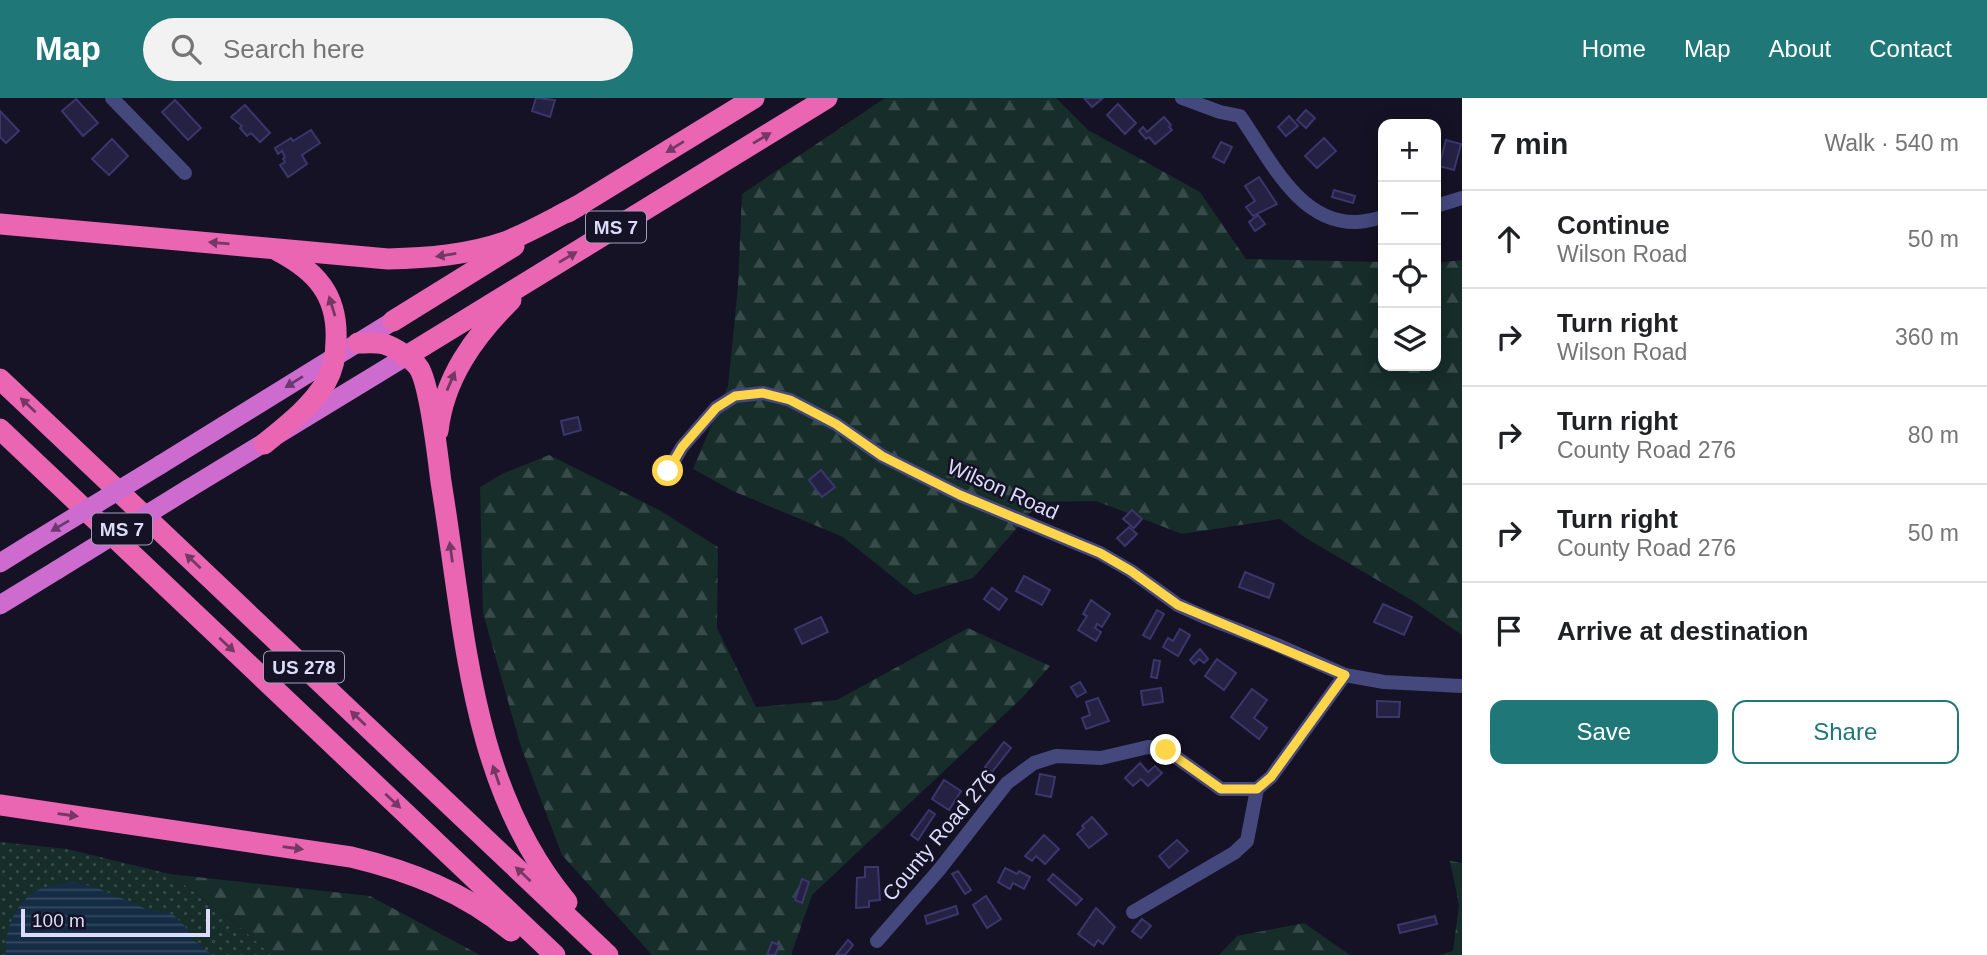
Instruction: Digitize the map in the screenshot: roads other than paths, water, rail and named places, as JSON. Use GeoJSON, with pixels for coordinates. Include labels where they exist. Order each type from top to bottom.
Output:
{"type":"FeatureCollection","features":[{"type":"Feature","properties":{"kind":"highway","name":"MS 7"},"geometry":{"type":"LineString","coordinates":[[0,563],[754,98]]}},
{"type":"Feature","properties":{"kind":"highway","name":"MS 7"},"geometry":{"type":"LineString","coordinates":[[0,605],[827,98]]}},
{"type":"Feature","properties":{"kind":"highway"},"geometry":{"type":"LineString","coordinates":[[0,224],[388,259],[424,258],[505,242],[578,206]]}},
{"type":"Feature","properties":{"kind":"highway"},"geometry":{"type":"LineString","coordinates":[[264,444],[298,415],[327,382],[336,356],[335,314],[327,291],[299,262],[272,248]]}},
{"type":"Feature","properties":{"kind":"highway"},"geometry":{"type":"LineString","coordinates":[[436,447],[439,418],[446,392],[457,368],[499,312],[534,277]]}},
{"type":"Feature","properties":{"kind":"highway"},"geometry":{"type":"LineString","coordinates":[[358,343],[385,344],[418,368],[426,391],[436,447],[474,695],[496,778],[516,824],[536,859],[558,892],[610,955]]}},
{"type":"Feature","properties":{"kind":"highway","name":"US 278"},"geometry":{"type":"LineString","coordinates":[[0,379],[610,955]]}},
{"type":"Feature","properties":{"kind":"highway","name":"US 278"},"geometry":{"type":"LineString","coordinates":[[0,429],[555,955]]}},
{"type":"Feature","properties":{"kind":"highway"},"geometry":{"type":"LineString","coordinates":[[0,805],[351,857],[384,865],[416,875],[481,909],[541,955]]}},
{"type":"Feature","properties":{"kind":"street"},"geometry":{"type":"LineString","coordinates":[[112,98],[185,173]]}},
{"type":"Feature","properties":{"kind":"street"},"geometry":{"type":"LineString","coordinates":[[1182,98],[1220,112],[1240,116],[1296,196],[1312,211],[1330,218],[1356,222],[1378,218]]}},
{"type":"Feature","properties":{"kind":"street"},"geometry":{"type":"LineString","coordinates":[[1441,204],[1462,198]]}},
{"type":"Feature","properties":{"kind":"street","name":"Wilson Road"},"geometry":{"type":"LineString","coordinates":[[668,471],[682,447],[716,408],[735,396],[763,393],[790,400],[836,424],[882,456],[960,495],[1100,553],[1131,571],[1178,605],[1345,675],[1384,682],[1462,686]]}},
{"type":"Feature","properties":{"kind":"street"},"geometry":{"type":"LineString","coordinates":[[1133,912],[1234,853],[1247,841],[1257,789],[1271,777],[1345,675]]}},
{"type":"Feature","properties":{"kind":"street","name":"County Road 276"},"geometry":{"type":"LineString","coordinates":[[877,941],[939,870],[1007,783],[1034,763],[1056,756],[1101,758],[1147,747],[1166,750],[1221,789],[1257,789]]}},
{"type":"Feature","properties":{"kind":"water"},"geometry":{"type":"Polygon","coordinates":[[[73,882],[95,887],[146,909],[168,912],[185,926],[192,939],[212,955],[6,955],[7,934],[20,905],[35,891],[73,882]]]}}]}
